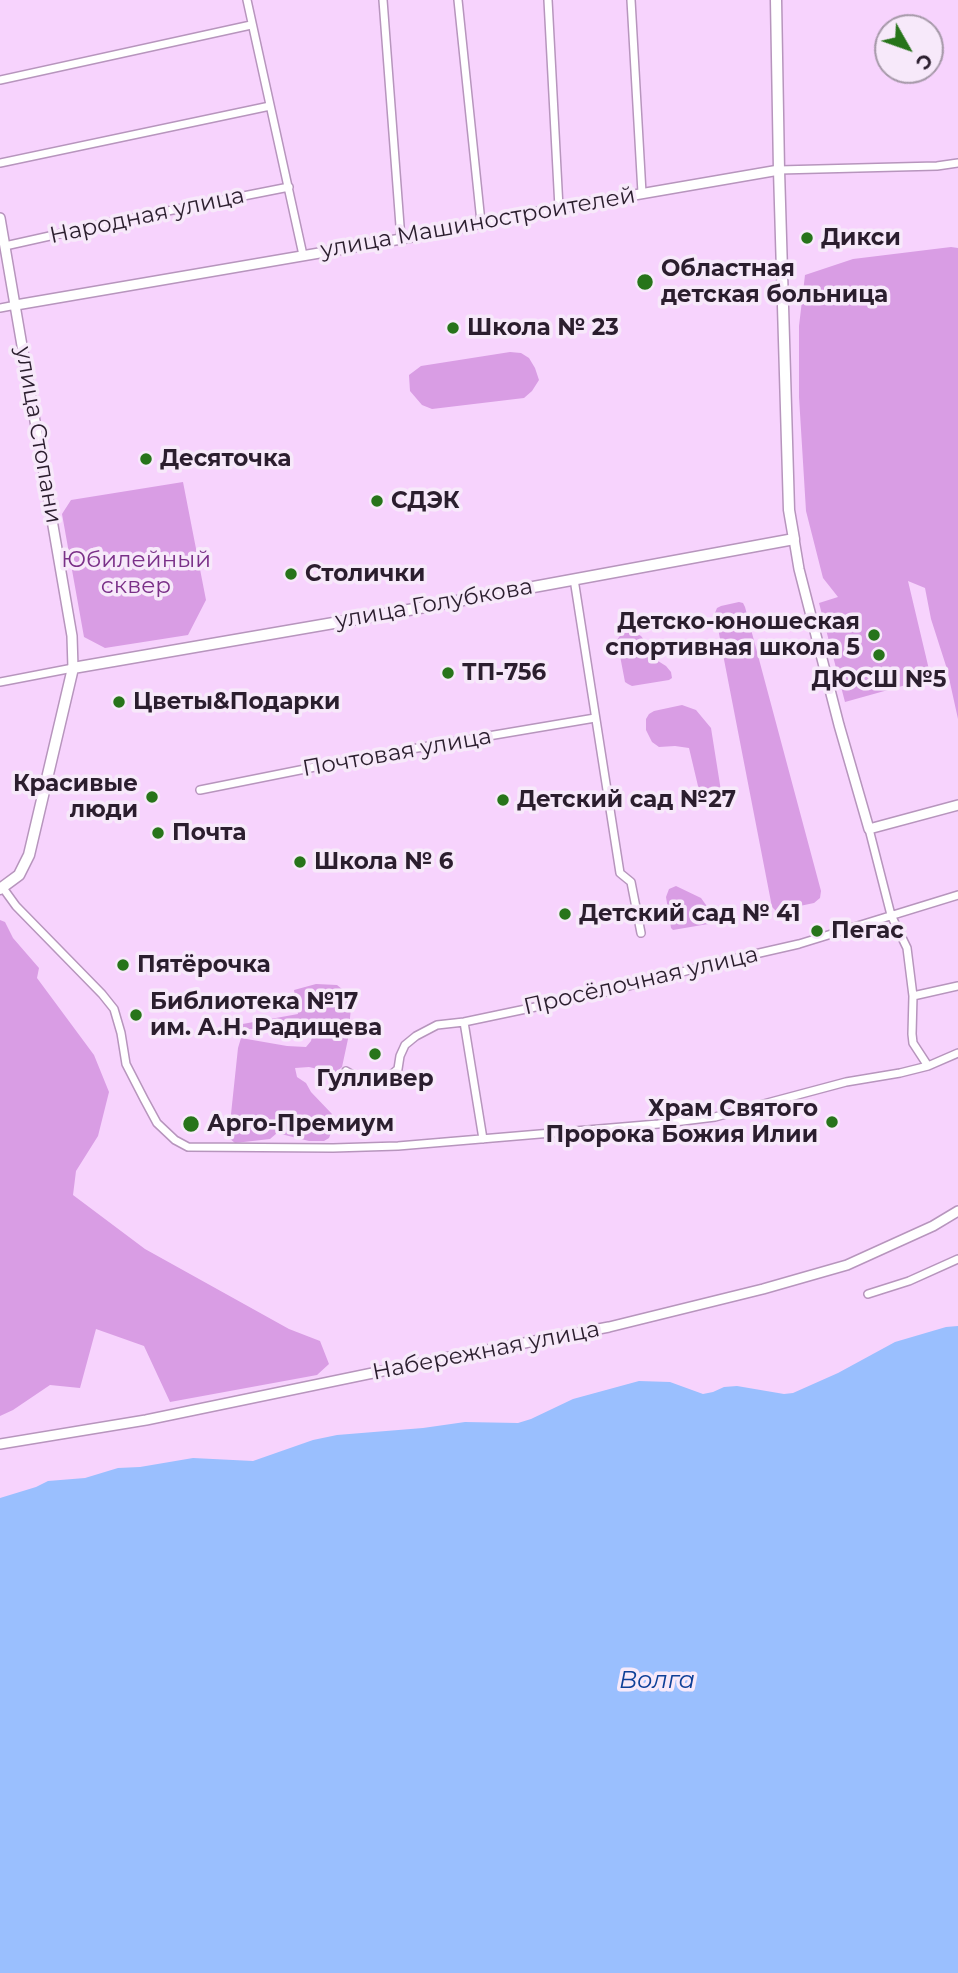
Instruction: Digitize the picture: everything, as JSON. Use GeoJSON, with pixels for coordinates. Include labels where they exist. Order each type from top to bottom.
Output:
{"type":"FeatureCollection","features":[{"type":"Feature","properties":{"kind":"main road"},"geometry":{"type":"LineString","coordinates":[[776,0],[789,510],[794,539]]}},
{"type":"Feature","properties":{"kind":"main road","name":"улица Голубкова"},"geometry":{"type":"LineString","coordinates":[[74,668],[794,539]]}},
{"type":"Feature","properties":{"kind":"main road","name":"улица Стопани"},"geometry":{"type":"LineString","coordinates":[[1,889],[19,875],[29,855],[74,668]]}},
{"type":"Feature","properties":{"kind":"street"},"geometry":{"type":"LineString","coordinates":[[247,0],[303,255]]}},
{"type":"Feature","properties":{"kind":"street"},"geometry":{"type":"LineString","coordinates":[[383,0],[401,239]]}},
{"type":"Feature","properties":{"kind":"street"},"geometry":{"type":"LineString","coordinates":[[458,0],[481,222]]}},
{"type":"Feature","properties":{"kind":"street"},"geometry":{"type":"LineString","coordinates":[[548,0],[559,208]]}},
{"type":"Feature","properties":{"kind":"street"},"geometry":{"type":"LineString","coordinates":[[631,0],[642,193]]}},
{"type":"Feature","properties":{"kind":"street"},"geometry":{"type":"LineString","coordinates":[[0,80],[251,25]]}},
{"type":"Feature","properties":{"kind":"street"},"geometry":{"type":"LineString","coordinates":[[0,163],[270,106]]}},
{"type":"Feature","properties":{"kind":"street","name":"улица Машиностроителей"},"geometry":{"type":"LineString","coordinates":[[0,308],[779,170],[937,166],[958,163]]}},
{"type":"Feature","properties":{"kind":"street","name":"Народная улица"},"geometry":{"type":"LineString","coordinates":[[5,246],[289,187]]}},
{"type":"Feature","properties":{"kind":"street","name":"улица Стопани"},"geometry":{"type":"LineString","coordinates":[[0,218],[72,636],[74,668]]}},
{"type":"Feature","properties":{"kind":"street"},"geometry":{"type":"LineString","coordinates":[[794,539],[799,569],[839,725],[891,915],[907,948],[913,996],[912,1034],[914,1043],[928,1066]]}},
{"type":"Feature","properties":{"kind":"street"},"geometry":{"type":"LineString","coordinates":[[574,579],[620,873],[631,882],[641,933]]}},
{"type":"Feature","properties":{"kind":"street"},"geometry":{"type":"LineString","coordinates":[[0,682],[74,668]]}},
{"type":"Feature","properties":{"kind":"street","name":"Почтовая улица"},"geometry":{"type":"LineString","coordinates":[[200,790],[595,718]]}},
{"type":"Feature","properties":{"kind":"street"},"geometry":{"type":"LineString","coordinates":[[869,829],[958,805]]}},
{"type":"Feature","properties":{"kind":"street"},"geometry":{"type":"LineString","coordinates":[[1,889],[114,1009],[126,1064],[157,1123],[175,1140],[188,1147],[398,1146],[658,1124],[715,1117],[846,1082],[928,1066],[958,1053]]}},
{"type":"Feature","properties":{"kind":"street","name":"Просёлочная улица"},"geometry":{"type":"LineString","coordinates":[[346,1071],[360,1079],[391,1075],[398,1069],[405,1045],[437,1025],[464,1022],[602,993],[799,944],[958,895]]}},
{"type":"Feature","properties":{"kind":"street"},"geometry":{"type":"LineString","coordinates":[[913,996],[958,986]]}},
{"type":"Feature","properties":{"kind":"street"},"geometry":{"type":"LineString","coordinates":[[464,1022],[483,1139]]}},
{"type":"Feature","properties":{"kind":"street","name":"Набережная улица"},"geometry":{"type":"LineString","coordinates":[[0,1444],[146,1420],[609,1327],[847,1265],[933,1226],[958,1211]]}},
{"type":"Feature","properties":{"kind":"street"},"geometry":{"type":"LineString","coordinates":[[868,1294],[909,1281],[958,1259]]}},
{"type":"Feature","properties":{"kind":"green space"},"geometry":{"type":"Polygon","coordinates":[[[958,248],[958,719],[925,588],[908,581],[931,678],[845,702],[819,603],[838,597],[823,578],[806,511],[799,397],[799,326],[805,275],[853,259],[958,248]]]}},
{"type":"Feature","properties":{"kind":"green space"},"geometry":{"type":"Polygon","coordinates":[[[510,352],[521,353],[529,358],[539,380],[524,398],[432,409],[422,405],[410,391],[409,375],[421,366],[510,352]]]}},
{"type":"Feature","properties":{"kind":"green space","name":"Юбилейный сквер"},"geometry":{"type":"Polygon","coordinates":[[[183,482],[206,600],[188,635],[105,648],[84,637],[62,514],[71,500],[183,482]]]}},
{"type":"Feature","properties":{"kind":"green space"},"geometry":{"type":"Polygon","coordinates":[[[739,602],[745,607],[821,891],[820,898],[814,903],[776,911],[772,907],[715,613],[721,606],[739,602]]]}},
{"type":"Feature","properties":{"kind":"green space"},"geometry":{"type":"Polygon","coordinates":[[[622,633],[636,633],[641,636],[648,645],[650,656],[666,666],[672,678],[632,686],[625,682],[617,640],[622,633]]]}},
{"type":"Feature","properties":{"kind":"green space"},"geometry":{"type":"Polygon","coordinates":[[[682,705],[696,710],[711,728],[721,791],[711,798],[698,786],[689,748],[659,747],[652,742],[646,730],[649,714],[682,705]]]}},
{"type":"Feature","properties":{"kind":"green space"},"geometry":{"type":"Polygon","coordinates":[[[676,886],[701,898],[714,916],[714,923],[673,930],[666,897],[669,889],[676,886]]]}},
{"type":"Feature","properties":{"kind":"green space"},"geometry":{"type":"Polygon","coordinates":[[[0,920],[5,922],[13,938],[39,968],[37,978],[94,1055],[109,1092],[98,1136],[76,1171],[73,1195],[145,1249],[289,1329],[320,1341],[329,1364],[317,1375],[170,1402],[144,1346],[96,1329],[80,1388],[50,1385],[0,1416],[0,920]]]}},
{"type":"Feature","properties":{"kind":"green space"},"geometry":{"type":"Polygon","coordinates":[[[316,984],[337,985],[352,997],[342,1067],[335,1073],[309,1067],[295,1068],[297,1077],[306,1083],[332,1114],[334,1125],[329,1138],[324,1141],[309,1141],[277,1133],[270,1139],[235,1143],[229,1138],[229,1133],[241,1038],[306,1047],[313,1033],[303,1024],[286,1023],[255,1029],[239,1029],[237,1025],[298,1014],[294,990],[316,984]]]}},
{"type":"Feature","properties":{"kind":"water","name":"Волга"},"geometry":{"type":"Polygon","coordinates":[[[958,1326],[958,1973],[0,1973],[0,1498],[48,1481],[85,1478],[118,1468],[193,1458],[253,1461],[313,1440],[337,1435],[465,1422],[518,1423],[573,1399],[639,1381],[670,1382],[703,1394],[737,1386],[784,1394],[793,1393],[838,1373],[895,1342],[958,1326]]]}},
{"type":"Feature","properties":{"kind":"place","name":"Дикси"},"geometry":{"type":"Point","coordinates":[807,238]}},
{"type":"Feature","properties":{"kind":"place","name":"Областная детская больница"},"geometry":{"type":"Point","coordinates":[645,282]}},
{"type":"Feature","properties":{"kind":"place","name":"Школа № 23"},"geometry":{"type":"Point","coordinates":[453,328]}},
{"type":"Feature","properties":{"kind":"place","name":"Десяточка"},"geometry":{"type":"Point","coordinates":[146,459]}},
{"type":"Feature","properties":{"kind":"place","name":"СДЭК"},"geometry":{"type":"Point","coordinates":[377,501]}},
{"type":"Feature","properties":{"kind":"place","name":"Столички"},"geometry":{"type":"Point","coordinates":[291,574]}},
{"type":"Feature","properties":{"kind":"place","name":"Детско-юношеская спортивная школа 5"},"geometry":{"type":"Point","coordinates":[874,635]}},
{"type":"Feature","properties":{"kind":"place","name":"ДЮСШ №5"},"geometry":{"type":"Point","coordinates":[879,655]}},
{"type":"Feature","properties":{"kind":"place","name":"ТП-756"},"geometry":{"type":"Point","coordinates":[448,673]}},
{"type":"Feature","properties":{"kind":"place","name":"Цветы&Подарки"},"geometry":{"type":"Point","coordinates":[119,702]}},
{"type":"Feature","properties":{"kind":"place","name":"Красивые люди"},"geometry":{"type":"Point","coordinates":[152,797]}},
{"type":"Feature","properties":{"kind":"place","name":"Детский сад №27"},"geometry":{"type":"Point","coordinates":[503,800]}},
{"type":"Feature","properties":{"kind":"place","name":"Почта"},"geometry":{"type":"Point","coordinates":[158,833]}},
{"type":"Feature","properties":{"kind":"place","name":"Школа № 6"},"geometry":{"type":"Point","coordinates":[300,862]}},
{"type":"Feature","properties":{"kind":"place","name":"Детский сад № 41"},"geometry":{"type":"Point","coordinates":[565,914]}},
{"type":"Feature","properties":{"kind":"place","name":"Пегас"},"geometry":{"type":"Point","coordinates":[817,931]}},
{"type":"Feature","properties":{"kind":"place","name":"Пятёрочка"},"geometry":{"type":"Point","coordinates":[123,965]}},
{"type":"Feature","properties":{"kind":"place","name":"Библиотека №17 им. А.Н. Радищева"},"geometry":{"type":"Point","coordinates":[136,1015]}},
{"type":"Feature","properties":{"kind":"place","name":"Гулливер"},"geometry":{"type":"Point","coordinates":[375,1054]}},
{"type":"Feature","properties":{"kind":"place","name":"Храм Святого Пророка Божия Илии"},"geometry":{"type":"Point","coordinates":[832,1122]}},
{"type":"Feature","properties":{"kind":"place","name":"Арго-Премиум"},"geometry":{"type":"Point","coordinates":[191,1124]}}]}
